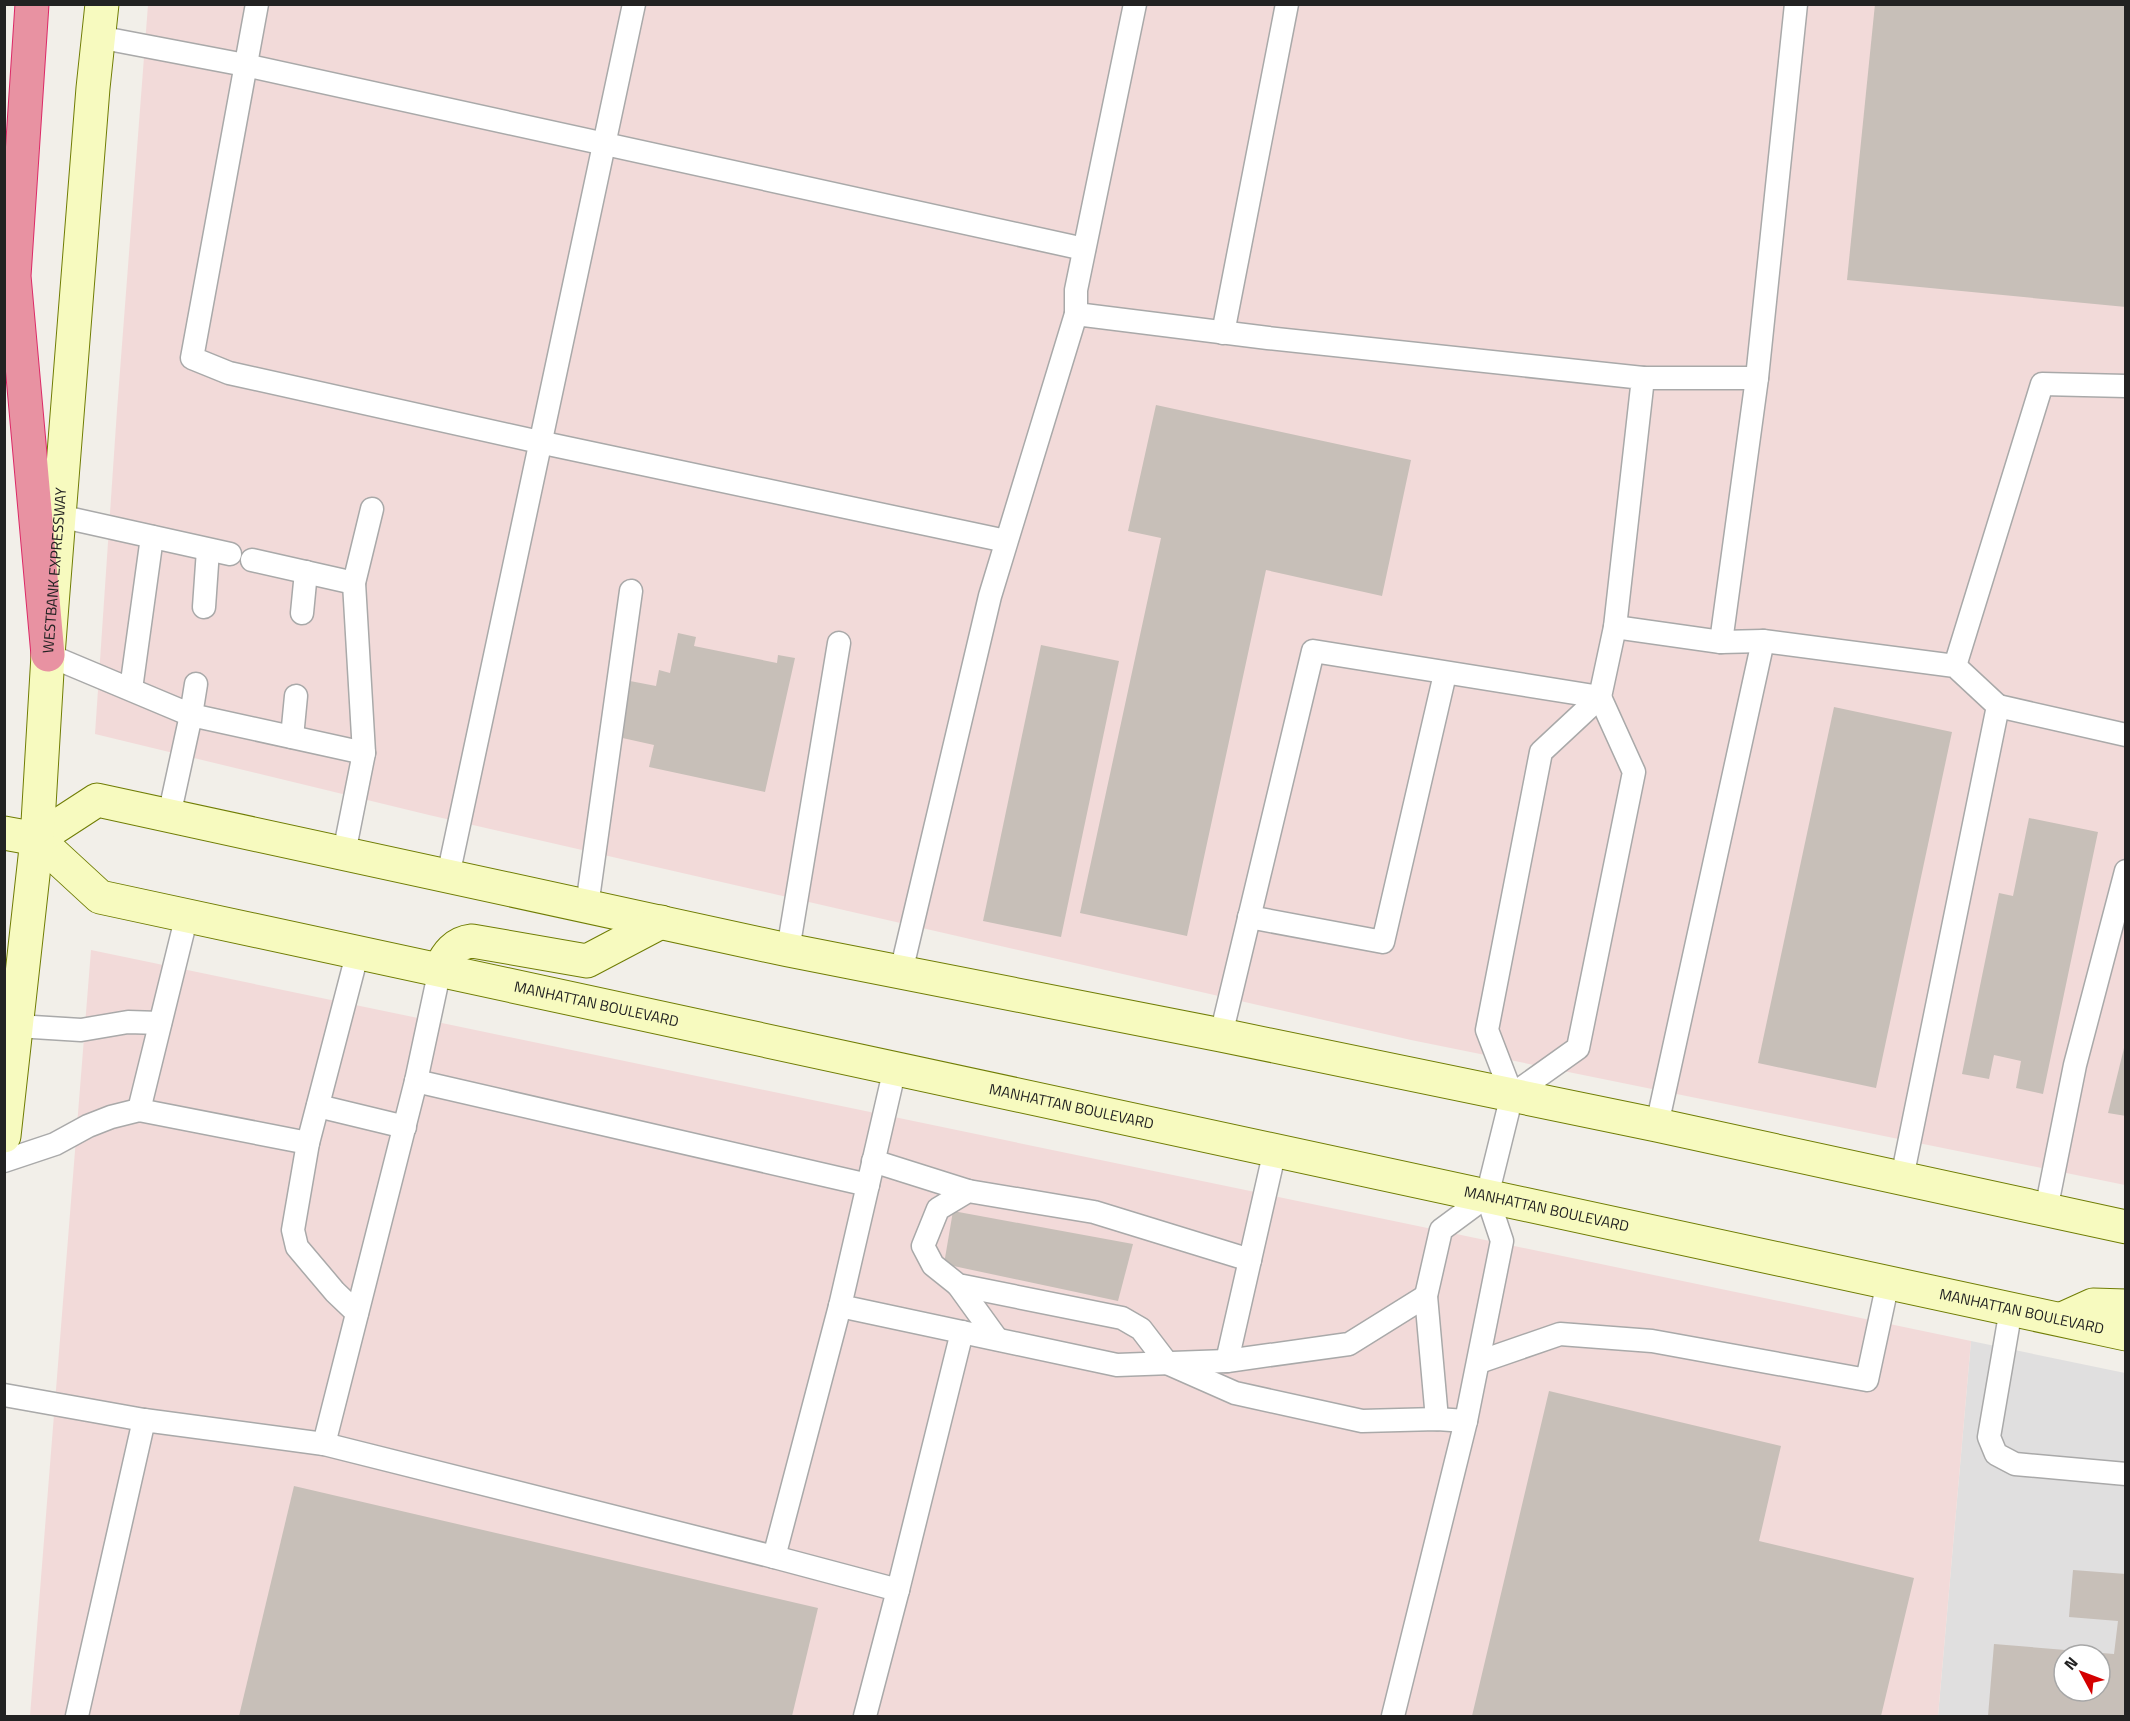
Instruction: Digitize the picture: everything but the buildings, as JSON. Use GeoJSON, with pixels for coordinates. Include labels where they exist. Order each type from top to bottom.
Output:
{"type":"FeatureCollection","features":[{"type":"Feature","properties":{"kind":"highway"},"geometry":{"type":"LineString","coordinates":[[32,4],[14,276],[48,655]]}},
{"type":"Feature","properties":{"kind":"street","name":"WESTBANK EXPRESSWAY"},"geometry":{"type":"LineString","coordinates":[[4,1136],[37,839],[48,655],[102,4]]}},
{"type":"Feature","properties":{"kind":"street"},"geometry":{"type":"LineString","coordinates":[[4,833],[37,839],[97,800],[788,950],[1221,1035],[1657,1125],[2126,1227]]}},
{"type":"Feature","properties":{"kind":"street","name":"MANHATTAN BOULEVARD"},"geometry":{"type":"LineString","coordinates":[[37,839],[100,897],[2126,1334]]}},
{"type":"Feature","properties":{"kind":"street"},"geometry":{"type":"LineString","coordinates":[[440,969],[447,955],[461,943],[472,941],[587,961],[661,922]]}},
{"type":"Feature","properties":{"kind":"street"},"geometry":{"type":"LineString","coordinates":[[2060,1320],[2093,1305],[2126,1306]]}},
{"type":"Feature","properties":{"kind":"lane"},"geometry":{"type":"LineString","coordinates":[[257,4],[192,358],[229,373],[1006,541]]}},
{"type":"Feature","properties":{"kind":"lane"},"geometry":{"type":"LineString","coordinates":[[448,876],[634,4]]}},
{"type":"Feature","properties":{"kind":"lane"},"geometry":{"type":"LineString","coordinates":[[901,972],[990,596],[1076,314],[1076,290],[1135,4]]}},
{"type":"Feature","properties":{"kind":"lane"},"geometry":{"type":"LineString","coordinates":[[1223,333],[1287,4]]}},
{"type":"Feature","properties":{"kind":"lane"},"geometry":{"type":"LineString","coordinates":[[1721,642],[1757,378],[1796,4]]}},
{"type":"Feature","properties":{"kind":"lane"},"geometry":{"type":"LineString","coordinates":[[98,37],[245,65],[1084,249]]}},
{"type":"Feature","properties":{"kind":"lane"},"geometry":{"type":"LineString","coordinates":[[1076,314],[1223,333],[1643,378],[1757,378]]}},
{"type":"Feature","properties":{"kind":"lane"},"geometry":{"type":"LineString","coordinates":[[1393,1716],[1466,1421],[1503,1241],[1487,1196],[1512,1095],[1486,1030],[1540,752],[1600,697],[1616,627],[1643,378]]}},
{"type":"Feature","properties":{"kind":"lane"},"geometry":{"type":"LineString","coordinates":[[1955,666],[2042,384],[2126,386]]}},
{"type":"Feature","properties":{"kind":"lane"},"geometry":{"type":"LineString","coordinates":[[344,853],[364,753],[354,583],[372,510]]}},
{"type":"Feature","properties":{"kind":"lane"},"geometry":{"type":"LineString","coordinates":[[59,516],[219,552],[204,607]]}},
{"type":"Feature","properties":{"kind":"lane"},"geometry":{"type":"LineString","coordinates":[[131,689],[152,537]]}},
{"type":"Feature","properties":{"kind":"lane"},"geometry":{"type":"LineString","coordinates":[[252,560],[354,583]]}},
{"type":"Feature","properties":{"kind":"lane"},"geometry":{"type":"LineString","coordinates":[[302,613],[306,572]]}},
{"type":"Feature","properties":{"kind":"lane"},"geometry":{"type":"LineString","coordinates":[[587,906],[631,591]]}},
{"type":"Feature","properties":{"kind":"lane"},"geometry":{"type":"LineString","coordinates":[[1616,627],[1721,642],[1763,641],[1955,666],[1998,706],[2126,735]]}},
{"type":"Feature","properties":{"kind":"lane"},"geometry":{"type":"LineString","coordinates":[[1657,1125],[1763,641]]}},
{"type":"Feature","properties":{"kind":"lane"},"geometry":{"type":"LineString","coordinates":[[788,950],[839,643]]}},
{"type":"Feature","properties":{"kind":"lane"},"geometry":{"type":"LineString","coordinates":[[1221,1035],[1313,651],[1445,674],[1600,697]]}},
{"type":"Feature","properties":{"kind":"lane"},"geometry":{"type":"LineString","coordinates":[[48,655],[191,716],[364,753]]}},
{"type":"Feature","properties":{"kind":"lane"},"geometry":{"type":"LineString","coordinates":[[1249,917],[1383,942],[1445,674]]}},
{"type":"Feature","properties":{"kind":"lane"},"geometry":{"type":"LineString","coordinates":[[169,816],[196,684]]}},
{"type":"Feature","properties":{"kind":"lane"},"geometry":{"type":"LineString","coordinates":[[292,737],[296,696]]}},
{"type":"Feature","properties":{"kind":"lane"},"geometry":{"type":"LineString","coordinates":[[1512,1095],[1578,1048],[1634,772],[1600,697]]}},
{"type":"Feature","properties":{"kind":"lane"},"geometry":{"type":"LineString","coordinates":[[1902,1179],[1998,706]]}},
{"type":"Feature","properties":{"kind":"lane"},"geometry":{"type":"LineString","coordinates":[[2046,1210],[2075,1065],[2126,871]]}},
{"type":"Feature","properties":{"kind":"lane"},"geometry":{"type":"LineString","coordinates":[[139,1110],[187,915]]}},
{"type":"Feature","properties":{"kind":"lane"},"geometry":{"type":"LineString","coordinates":[[357,1313],[335,1292],[297,1247],[293,1230],[308,1143],[358,951]]}},
{"type":"Feature","properties":{"kind":"lane"},"geometry":{"type":"LineString","coordinates":[[324,1444],[405,1127],[440,969]]}},
{"type":"Feature","properties":{"kind":"lane"},"geometry":{"type":"LineString","coordinates":[[17,1026],[81,1030],[128,1022],[160,1023]]}},
{"type":"Feature","properties":{"kind":"lane"},"geometry":{"type":"LineString","coordinates":[[774,1557],[840,1306],[895,1068]]}},
{"type":"Feature","properties":{"kind":"lane"},"geometry":{"type":"LineString","coordinates":[[416,1081],[867,1185]]}},
{"type":"Feature","properties":{"kind":"lane"},"geometry":{"type":"LineString","coordinates":[[318,1106],[405,1127]]}},
{"type":"Feature","properties":{"kind":"lane"},"geometry":{"type":"LineString","coordinates":[[4,1161],[55,1144],[111,1117],[139,1110],[308,1143]]}},
{"type":"Feature","properties":{"kind":"lane"},"geometry":{"type":"LineString","coordinates":[[1227,1361],[1275,1150]]}},
{"type":"Feature","properties":{"kind":"lane"},"geometry":{"type":"LineString","coordinates":[[873,1161],[968,1191],[1094,1212],[1250,1260]]}},
{"type":"Feature","properties":{"kind":"lane"},"geometry":{"type":"LineString","coordinates":[[968,1191],[938,1209],[923,1246],[933,1266],[958,1285],[997,1339]]}},
{"type":"Feature","properties":{"kind":"lane"},"geometry":{"type":"LineString","coordinates":[[1437,1419],[1426,1296],[1441,1230],[1487,1196]]}},
{"type":"Feature","properties":{"kind":"lane"},"geometry":{"type":"LineString","coordinates":[[1479,1362],[1560,1334],[1652,1341],[1867,1380],[1888,1282]]}},
{"type":"Feature","properties":{"kind":"lane"},"geometry":{"type":"LineString","coordinates":[[958,1285],[1122,1318],[1141,1329],[1167,1363],[1235,1393],[1362,1421],[1437,1419],[1466,1421]]}},
{"type":"Feature","properties":{"kind":"lane"},"geometry":{"type":"LineString","coordinates":[[840,1306],[1117,1365],[1227,1361],[1349,1344],[1426,1296]]}},
{"type":"Feature","properties":{"kind":"lane"},"geometry":{"type":"LineString","coordinates":[[2011,1309],[1989,1437],[1996,1454],[2015,1464],[2126,1474]]}},
{"type":"Feature","properties":{"kind":"lane"},"geometry":{"type":"LineString","coordinates":[[865,1716],[962,1332]]}},
{"type":"Feature","properties":{"kind":"lane"},"geometry":{"type":"LineString","coordinates":[[4,1395],[144,1420],[324,1444],[898,1590]]}},
{"type":"Feature","properties":{"kind":"lane"},"geometry":{"type":"LineString","coordinates":[[77,1716],[144,1420]]}},
{"type":"Feature","properties":{"kind":"shaded area"},"geometry":{"type":"Polygon","coordinates":[[[148,5],[2125,5],[2125,1185],[1411,1040],[429,815],[95,734],[148,5]]]}},
{"type":"Feature","properties":{"kind":"shaded area"},"geometry":{"type":"Polygon","coordinates":[[[91,950],[1971,1341],[1938,1716],[30,1716],[91,950]]]}},
{"type":"Feature","properties":{"kind":"shaded area"},"geometry":{"type":"Polygon","coordinates":[[[1971,1341],[2125,1373],[2125,1716],[1938,1716],[1971,1341]]]}}]}
